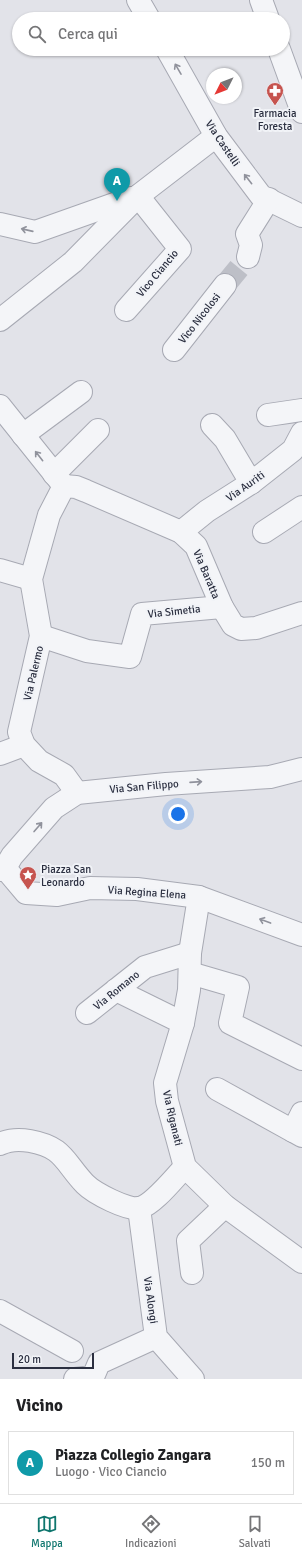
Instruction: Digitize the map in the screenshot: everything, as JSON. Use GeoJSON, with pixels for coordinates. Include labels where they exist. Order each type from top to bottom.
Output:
{"type":"FeatureCollection","features":[{"type":"Feature","properties":{"kind":"street"},"geometry":{"type":"LineString","coordinates":[[138,0],[145,12]]}},
{"type":"Feature","properties":{"kind":"street"},"geometry":{"type":"LineString","coordinates":[[261,0],[265,12]]}},
{"type":"Feature","properties":{"kind":"street","name":"Via Castelli"},"geometry":{"type":"LineString","coordinates":[[171,56],[216,136],[261,196],[302,216]]}},
{"type":"Feature","properties":{"kind":"street"},"geometry":{"type":"LineString","coordinates":[[285,56],[295,68],[302,112]]}},
{"type":"Feature","properties":{"kind":"street"},"geometry":{"type":"LineString","coordinates":[[0,320],[73,262],[138,196],[216,136]]}},
{"type":"Feature","properties":{"kind":"street"},"geometry":{"type":"LineString","coordinates":[[0,224],[35,232],[138,196]]}},
{"type":"Feature","properties":{"kind":"street","name":"Vico Ciancio"},"geometry":{"type":"LineString","coordinates":[[126,310],[180,249],[138,196]]}},
{"type":"Feature","properties":{"kind":"street"},"geometry":{"type":"LineString","coordinates":[[248,257],[251,245],[247,234],[269,199]]}},
{"type":"Feature","properties":{"kind":"street","name":"Vico Nicolosi"},"geometry":{"type":"LineString","coordinates":[[174,350],[225,285]]}},
{"type":"Feature","properties":{"kind":"street"},"geometry":{"type":"LineString","coordinates":[[23,435],[81,392]]}},
{"type":"Feature","properties":{"kind":"street"},"geometry":{"type":"LineString","coordinates":[[0,406],[59,480]]}},
{"type":"Feature","properties":{"kind":"street"},"geometry":{"type":"LineString","coordinates":[[268,415],[302,410]]}},
{"type":"Feature","properties":{"kind":"street"},"geometry":{"type":"LineString","coordinates":[[212,425],[225,439],[251,483]]}},
{"type":"Feature","properties":{"kind":"street","name":"Via Palermo"},"geometry":{"type":"LineString","coordinates":[[24,745],[19,732],[41,636],[31,579],[59,480],[98,430]]}},
{"type":"Feature","properties":{"kind":"street","name":"Via Auriti"},"geometry":{"type":"LineString","coordinates":[[181,532],[206,512],[251,483],[293,450],[302,433]]}},
{"type":"Feature","properties":{"kind":"street","name":"Via Baratta"},"geometry":{"type":"LineString","coordinates":[[59,480],[181,532],[196,546],[222,607],[233,625],[241,629],[275,623],[302,613]]}},
{"type":"Feature","properties":{"kind":"street"},"geometry":{"type":"LineString","coordinates":[[264,532],[302,507]]}},
{"type":"Feature","properties":{"kind":"street"},"geometry":{"type":"LineString","coordinates":[[0,570],[31,579]]}},
{"type":"Feature","properties":{"kind":"street","name":"Via Simetia"},"geometry":{"type":"LineString","coordinates":[[41,636],[87,651],[130,657],[142,614],[222,607]]}},
{"type":"Feature","properties":{"kind":"street"},"geometry":{"type":"LineString","coordinates":[[0,754],[24,745],[39,761],[64,775],[77,793]]}},
{"type":"Feature","properties":{"kind":"street","name":"Via San Filippo"},"geometry":{"type":"LineString","coordinates":[[6,865],[54,808],[77,793],[166,784],[270,777],[302,769]]}},
{"type":"Feature","properties":{"kind":"street","name":"Via Regina Elena"},"geometry":{"type":"LineString","coordinates":[[6,865],[26,893],[57,895],[90,888],[137,889],[199,897],[300,930]]}},
{"type":"Feature","properties":{"kind":"street","name":"Via Riganati"},"geometry":{"type":"LineString","coordinates":[[185,1167],[167,1101],[165,1083],[183,1023],[189,990],[190,963],[199,897]]}},
{"type":"Feature","properties":{"kind":"street"},"geometry":{"type":"LineString","coordinates":[[190,963],[238,987],[230,1023],[302,1059]]}},
{"type":"Feature","properties":{"kind":"street","name":"Via Romano"},"geometry":{"type":"LineString","coordinates":[[87,1013],[145,966],[190,963]]}},
{"type":"Feature","properties":{"kind":"street"},"geometry":{"type":"LineString","coordinates":[[116,990],[183,1023]]}},
{"type":"Feature","properties":{"kind":"street"},"geometry":{"type":"LineString","coordinates":[[217,1089],[299,1127]]}},
{"type":"Feature","properties":{"kind":"street"},"geometry":{"type":"LineString","coordinates":[[3,1137],[44,1144],[57,1151],[68,1161],[86,1185],[122,1206],[139,1208],[148,1204],[185,1167],[225,1206],[302,1262]]}},
{"type":"Feature","properties":{"kind":"street"},"geometry":{"type":"LineString","coordinates":[[192,1273],[188,1241],[225,1206]]}},
{"type":"Feature","properties":{"kind":"street","name":"Via Alongi"},"geometry":{"type":"LineString","coordinates":[[139,1208],[156,1337],[193,1379]]}},
{"type":"Feature","properties":{"kind":"street"},"geometry":{"type":"LineString","coordinates":[[0,1311],[72,1351]]}},
{"type":"Feature","properties":{"kind":"street"},"geometry":{"type":"LineString","coordinates":[[75,1379],[93,1377],[100,1363],[156,1337]]}},
{"type":"Feature","properties":{"kind":"tunnel"},"geometry":{"type":"LineString","coordinates":[[225,285],[248,257]]}},
{"type":"Feature","properties":{"kind":"place","name":"Farmacia Foresta"},"geometry":{"type":"Point","coordinates":[275,106]}},
{"type":"Feature","properties":{"kind":"place","name":"Piazza Collegio Zangara"},"geometry":{"type":"Point","coordinates":[117,201]}},
{"type":"Feature","properties":{"kind":"place","name":"Piazza San Leonardo"},"geometry":{"type":"Point","coordinates":[28,890]}}]}
